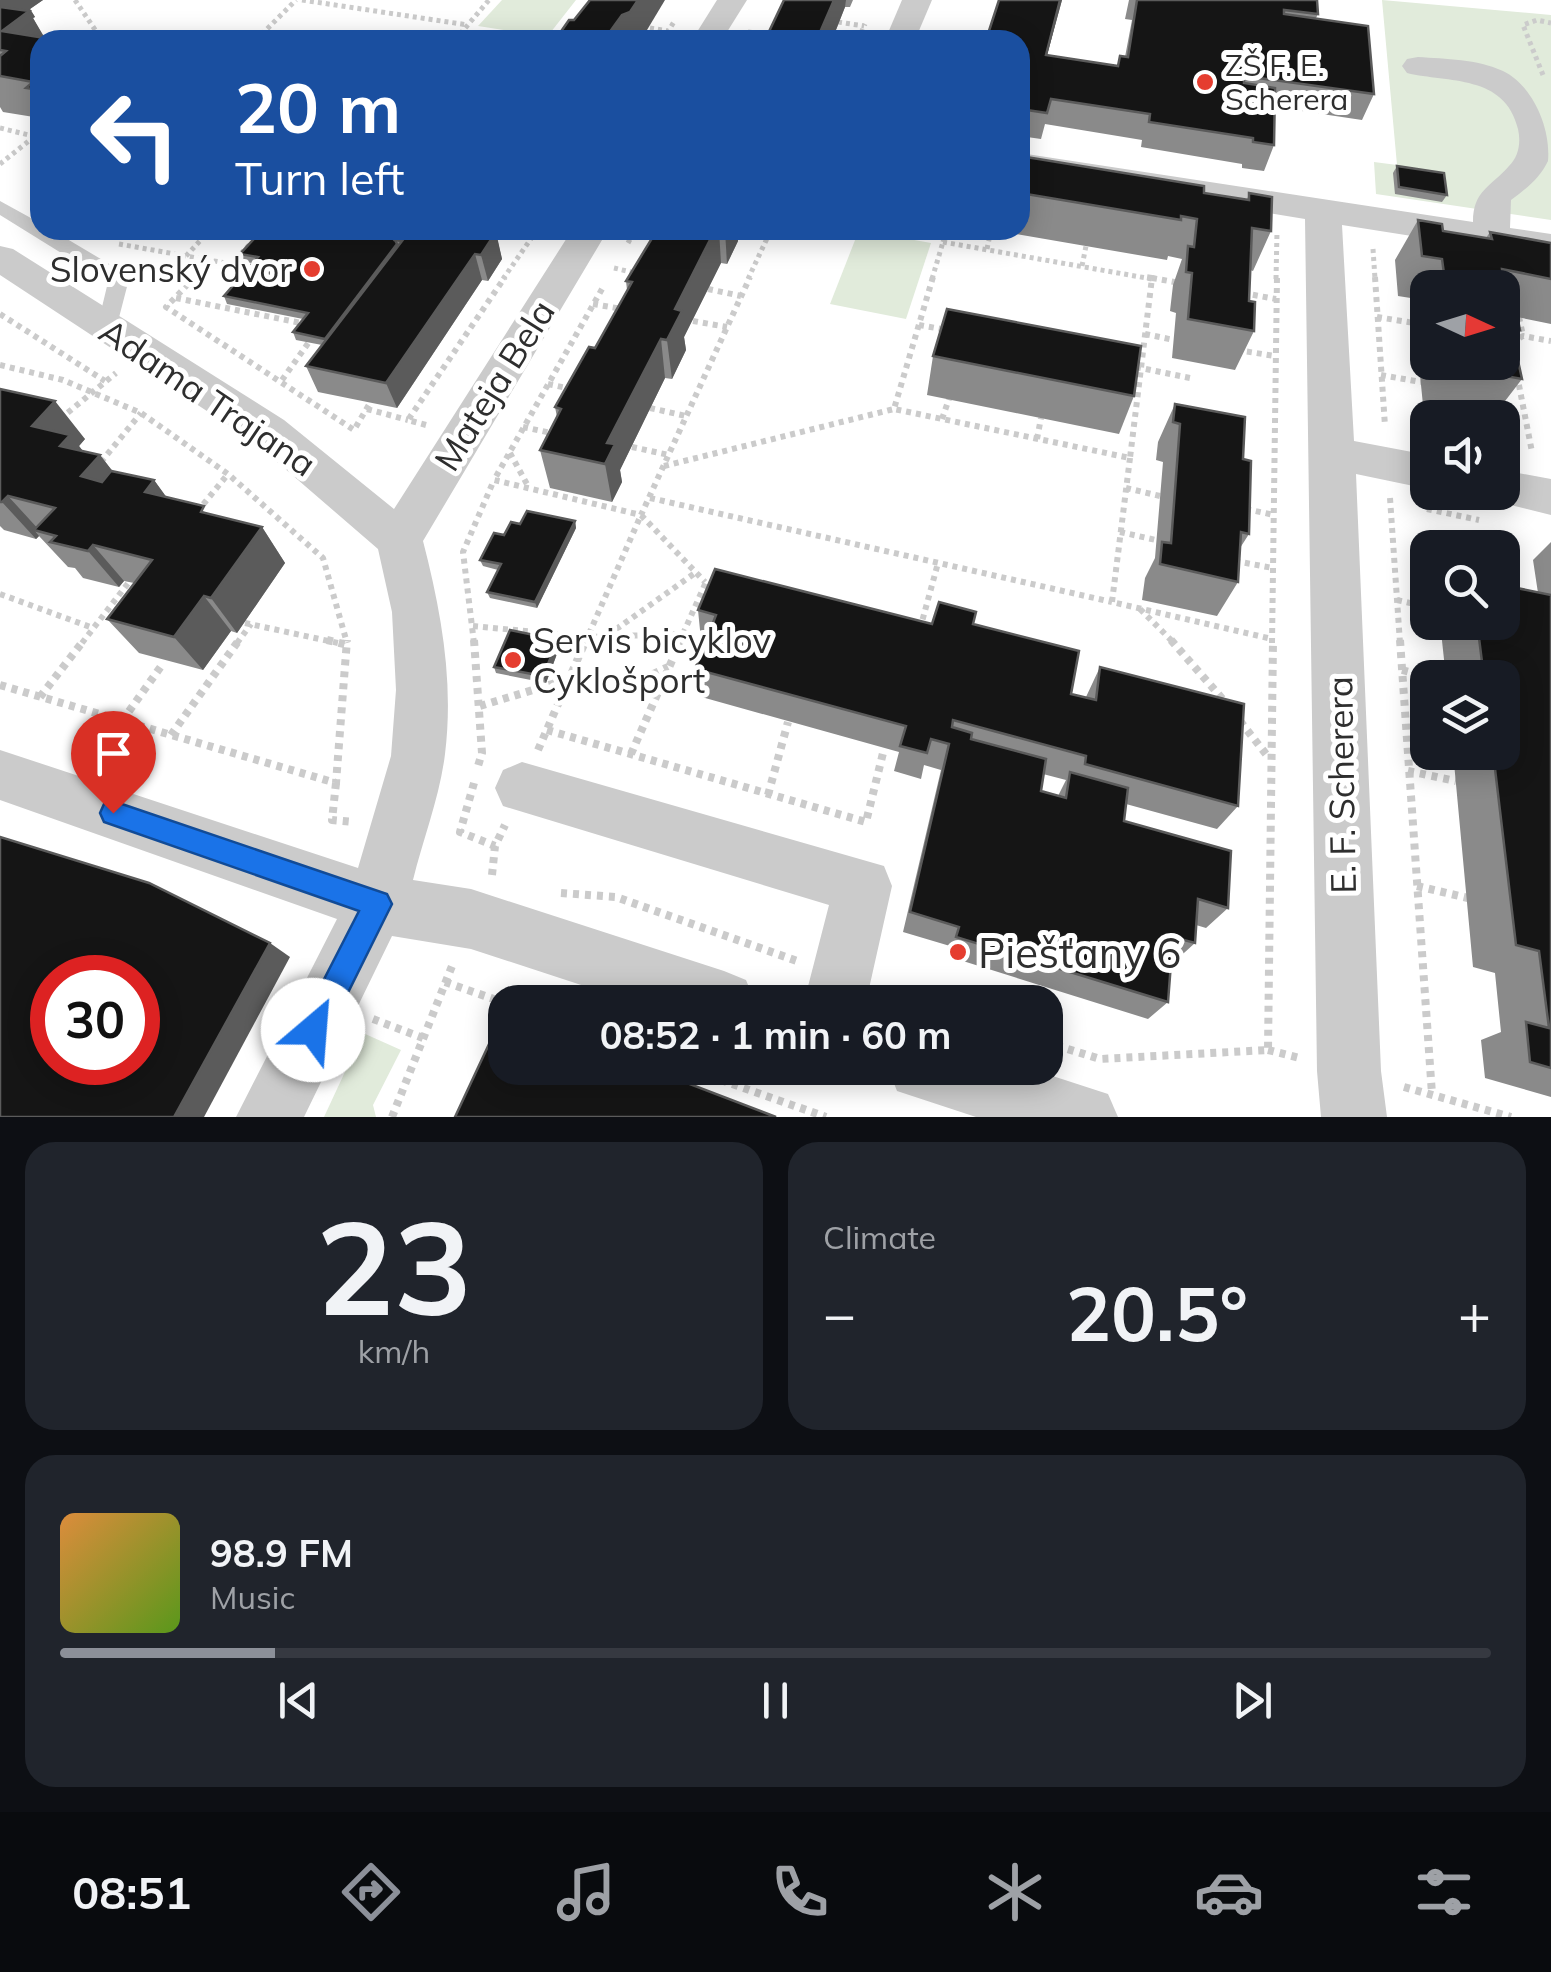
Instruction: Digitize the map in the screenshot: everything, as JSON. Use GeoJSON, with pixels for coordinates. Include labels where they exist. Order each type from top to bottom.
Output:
{"type":"FeatureCollection","features":[{"type":"Feature","properties":{"kind":"street"},"geometry":{"type":"LineString","coordinates":[[713,30],[732,0]]}},
{"type":"Feature","properties":{"kind":"street"},"geometry":{"type":"LineString","coordinates":[[904,30],[917,0]]}},
{"type":"Feature","properties":{"kind":"street"},"geometry":{"type":"LineString","coordinates":[[1418,66],[1494,79],[1531,114],[1537,129],[1536,152],[1526,170],[1500,188],[1489,206],[1492,237]]}},
{"type":"Feature","properties":{"kind":"street"},"geometry":{"type":"LineString","coordinates":[[1030,165],[1324,218],[1551,246]]}},
{"type":"Feature","properties":{"kind":"street","name":"E. F. Scherera"},"geometry":{"type":"LineString","coordinates":[[1324,218],[1348,1072],[1354,1117]]}},
{"type":"Feature","properties":{"kind":"street","name":"Mateja Bela"},"geometry":{"type":"LineString","coordinates":[[399,540],[584,240]]}},
{"type":"Feature","properties":{"kind":"street","name":"Adama Trajana"},"geometry":{"type":"LineString","coordinates":[[0,258],[114,349],[270,431],[399,540]]}},
{"type":"Feature","properties":{"kind":"street"},"geometry":{"type":"LineString","coordinates":[[1333,453],[1408,468]]}},
{"type":"Feature","properties":{"kind":"street"},"geometry":{"type":"LineString","coordinates":[[1520,491],[1551,497]]}},
{"type":"Feature","properties":{"kind":"street"},"geometry":{"type":"LineString","coordinates":[[269,1117],[378,904],[418,756],[422,690],[418,612],[399,540]]}},
{"type":"Feature","properties":{"kind":"street"},"geometry":{"type":"LineString","coordinates":[[0,774],[378,904],[471,919],[672,985]]}},
{"type":"Feature","properties":{"kind":"street"},"geometry":{"type":"LineString","coordinates":[[522,788],[862,886],[839,985]]}},
{"type":"Feature","properties":{"kind":"street"},"geometry":{"type":"LineString","coordinates":[[953,1085],[990,1104],[1085,1117]]}},
{"type":"Feature","properties":{"kind":"lane"},"geometry":{"type":"LineString","coordinates":[[0,207],[30,225]]}},
{"type":"Feature","properties":{"kind":"lane"},"geometry":{"type":"LineString","coordinates":[[55,240],[119,279],[114,349]]}},
{"type":"Feature","properties":{"kind":"path"},"geometry":{"type":"LineString","coordinates":[[75,0],[95,30]]}},
{"type":"Feature","properties":{"kind":"path"},"geometry":{"type":"LineString","coordinates":[[267,30],[299,0],[468,25]]}},
{"type":"Feature","properties":{"kind":"path"},"geometry":{"type":"LineString","coordinates":[[464,30],[490,0]]}},
{"type":"Feature","properties":{"kind":"path"},"geometry":{"type":"LineString","coordinates":[[1546,86],[1523,25],[1537,20],[1551,24]]}},
{"type":"Feature","properties":{"kind":"path"},"geometry":{"type":"LineString","coordinates":[[838,22],[864,26]]}},
{"type":"Feature","properties":{"kind":"path"},"geometry":{"type":"LineString","coordinates":[[650,28],[662,30]]}},
{"type":"Feature","properties":{"kind":"path"},"geometry":{"type":"LineString","coordinates":[[0,128],[30,134]]}},
{"type":"Feature","properties":{"kind":"path"},"geometry":{"type":"LineString","coordinates":[[0,164],[30,141]]}},
{"type":"Feature","properties":{"kind":"path"},"geometry":{"type":"LineString","coordinates":[[1063,1048],[1100,1060],[1268,1050],[1276,299],[1324,218]]}},
{"type":"Feature","properties":{"kind":"path"},"geometry":{"type":"LineString","coordinates":[[1324,218],[1377,316],[1381,376],[1408,468],[1397,600],[1432,1094]]}},
{"type":"Feature","properties":{"kind":"path"},"geometry":{"type":"LineString","coordinates":[[186,256],[201,240]]}},
{"type":"Feature","properties":{"kind":"path"},"geometry":{"type":"LineString","coordinates":[[408,420],[530,240]]}},
{"type":"Feature","properties":{"kind":"path"},"geometry":{"type":"LineString","coordinates":[[460,832],[482,754],[473,626],[463,552],[494,480],[629,240]]}},
{"type":"Feature","properties":{"kind":"path"},"geometry":{"type":"LineString","coordinates":[[508,882],[492,876],[495,846],[766,240]]}},
{"type":"Feature","properties":{"kind":"path"},"geometry":{"type":"LineString","coordinates":[[986,250],[989,240]]}},
{"type":"Feature","properties":{"kind":"path"},"geometry":{"type":"LineString","coordinates":[[112,243],[231,264],[252,242]]}},
{"type":"Feature","properties":{"kind":"path"},"geometry":{"type":"LineString","coordinates":[[894,409],[943,242],[1180,284]]}},
{"type":"Feature","properties":{"kind":"path"},"geometry":{"type":"LineString","coordinates":[[1082,266],[1086,246]]}},
{"type":"Feature","properties":{"kind":"path"},"geometry":{"type":"LineString","coordinates":[[211,260],[166,308],[354,430],[368,406],[444,429]]}},
{"type":"Feature","properties":{"kind":"path"},"geometry":{"type":"LineString","coordinates":[[614,268],[654,277]]}},
{"type":"Feature","properties":{"kind":"path"},"geometry":{"type":"LineString","coordinates":[[1112,602],[1152,278]]}},
{"type":"Feature","properties":{"kind":"path"},"geometry":{"type":"LineString","coordinates":[[708,290],[741,296]]}},
{"type":"Feature","properties":{"kind":"path"},"geometry":{"type":"LineString","coordinates":[[1234,292],[1276,299]]}},
{"type":"Feature","properties":{"kind":"path"},"geometry":{"type":"LineString","coordinates":[[175,298],[308,324]]}},
{"type":"Feature","properties":{"kind":"path"},"geometry":{"type":"LineString","coordinates":[[594,304],[636,312]]}},
{"type":"Feature","properties":{"kind":"path"},"geometry":{"type":"LineString","coordinates":[[0,314],[105,381]]}},
{"type":"Feature","properties":{"kind":"path"},"geometry":{"type":"LineString","coordinates":[[1377,316],[1410,322]]}},
{"type":"Feature","properties":{"kind":"path"},"geometry":{"type":"LineString","coordinates":[[693,320],[727,327]]}},
{"type":"Feature","properties":{"kind":"path"},"geometry":{"type":"LineString","coordinates":[[1520,321],[1523,336]]}},
{"type":"Feature","properties":{"kind":"path"},"geometry":{"type":"LineString","coordinates":[[919,325],[952,331]]}},
{"type":"Feature","properties":{"kind":"path"},"geometry":{"type":"LineString","coordinates":[[1145,334],[1174,340]]}},
{"type":"Feature","properties":{"kind":"path"},"geometry":{"type":"LineString","coordinates":[[1520,337],[1551,341]]}},
{"type":"Feature","properties":{"kind":"path"},"geometry":{"type":"LineString","coordinates":[[282,380],[309,342]]}},
{"type":"Feature","properties":{"kind":"path"},"geometry":{"type":"LineString","coordinates":[[46,431],[105,381],[114,349]]}},
{"type":"Feature","properties":{"kind":"path"},"geometry":{"type":"LineString","coordinates":[[1236,350],[1276,356]]}},
{"type":"Feature","properties":{"kind":"path"},"geometry":{"type":"LineString","coordinates":[[1124,364],[1190,378]]}},
{"type":"Feature","properties":{"kind":"path"},"geometry":{"type":"LineString","coordinates":[[0,365],[63,380],[141,413],[228,474],[323,558],[348,645],[332,820],[354,822]]}},
{"type":"Feature","properties":{"kind":"path"},"geometry":{"type":"LineString","coordinates":[[1381,376],[1420,382]]}},
{"type":"Feature","properties":{"kind":"path"},"geometry":{"type":"LineString","coordinates":[[1517,380],[1532,452]]}},
{"type":"Feature","properties":{"kind":"path"},"geometry":{"type":"LineString","coordinates":[[548,384],[577,390]]}},
{"type":"Feature","properties":{"kind":"path"},"geometry":{"type":"LineString","coordinates":[[942,419],[949,400]]}},
{"type":"Feature","properties":{"kind":"path"},"geometry":{"type":"LineString","coordinates":[[650,408],[686,416]]}},
{"type":"Feature","properties":{"kind":"path"},"geometry":{"type":"LineString","coordinates":[[664,466],[894,409],[1130,458]]}},
{"type":"Feature","properties":{"kind":"path"},"geometry":{"type":"LineString","coordinates":[[113,471],[99,464],[141,413]]}},
{"type":"Feature","properties":{"kind":"path"},"geometry":{"type":"LineString","coordinates":[[1037,439],[1041,418]]}},
{"type":"Feature","properties":{"kind":"path"},"geometry":{"type":"LineString","coordinates":[[523,427],[569,437]]}},
{"type":"Feature","properties":{"kind":"path"},"geometry":{"type":"LineString","coordinates":[[632,446],[669,455]]}},
{"type":"Feature","properties":{"kind":"path"},"geometry":{"type":"LineString","coordinates":[[510,452],[528,488]]}},
{"type":"Feature","properties":{"kind":"path"},"geometry":{"type":"LineString","coordinates":[[192,516],[228,474]]}},
{"type":"Feature","properties":{"kind":"path"},"geometry":{"type":"LineString","coordinates":[[494,480],[641,515],[705,582],[723,587]]}},
{"type":"Feature","properties":{"kind":"path"},"geometry":{"type":"LineString","coordinates":[[1126,488],[1160,496]]}},
{"type":"Feature","properties":{"kind":"path"},"geometry":{"type":"LineString","coordinates":[[650,498],[1272,639]]}},
{"type":"Feature","properties":{"kind":"path"},"geometry":{"type":"LineString","coordinates":[[1230,507],[1274,514]]}},
{"type":"Feature","properties":{"kind":"path"},"geometry":{"type":"LineString","coordinates":[[1120,532],[1156,540]]}},
{"type":"Feature","properties":{"kind":"path"},"geometry":{"type":"LineString","coordinates":[[1228,559],[1273,568]]}},
{"type":"Feature","properties":{"kind":"path"},"geometry":{"type":"LineString","coordinates":[[918,637],[938,562]]}},
{"type":"Feature","properties":{"kind":"path"},"geometry":{"type":"LineString","coordinates":[[606,636],[696,572]]}},
{"type":"Feature","properties":{"kind":"path"},"geometry":{"type":"LineString","coordinates":[[40,697],[130,582]]}},
{"type":"Feature","properties":{"kind":"path"},"geometry":{"type":"LineString","coordinates":[[631,754],[705,582]]}},
{"type":"Feature","properties":{"kind":"path"},"geometry":{"type":"LineString","coordinates":[[0,594],[93,628]]}},
{"type":"Feature","properties":{"kind":"path"},"geometry":{"type":"LineString","coordinates":[[1397,600],[1410,603]]}},
{"type":"Feature","properties":{"kind":"path"},"geometry":{"type":"LineString","coordinates":[[1139,608],[1197,666],[1270,760]]}},
{"type":"Feature","properties":{"kind":"path"},"geometry":{"type":"LineString","coordinates":[[171,735],[248,624],[348,645]]}},
{"type":"Feature","properties":{"kind":"path"},"geometry":{"type":"LineString","coordinates":[[473,626],[587,637],[683,634]]}},
{"type":"Feature","properties":{"kind":"path"},"geometry":{"type":"LineString","coordinates":[[122,721],[162,665]]}},
{"type":"Feature","properties":{"kind":"path"},"geometry":{"type":"LineString","coordinates":[[480,706],[569,679],[600,674],[636,682],[668,668]]}},
{"type":"Feature","properties":{"kind":"path"},"geometry":{"type":"LineString","coordinates":[[1402,670],[1410,672]]}},
{"type":"Feature","properties":{"kind":"path"},"geometry":{"type":"LineString","coordinates":[[0,685],[336,783]]}},
{"type":"Feature","properties":{"kind":"path"},"geometry":{"type":"LineString","coordinates":[[768,795],[788,722]]}},
{"type":"Feature","properties":{"kind":"path"},"geometry":{"type":"LineString","coordinates":[[546,730],[866,822],[884,749]]}},
{"type":"Feature","properties":{"kind":"path"},"geometry":{"type":"LineString","coordinates":[[1408,770],[1456,781]]}},
{"type":"Feature","properties":{"kind":"path"},"geometry":{"type":"LineString","coordinates":[[449,831],[495,846]]}},
{"type":"Feature","properties":{"kind":"path"},"geometry":{"type":"LineString","coordinates":[[1417,886],[1468,898]]}},
{"type":"Feature","properties":{"kind":"path"},"geometry":{"type":"LineString","coordinates":[[541,892],[616,897],[826,985]]}},
{"type":"Feature","properties":{"kind":"path"},"geometry":{"type":"LineString","coordinates":[[392,1117],[458,950]]}},
{"type":"Feature","properties":{"kind":"path"},"geometry":{"type":"LineString","coordinates":[[445,982],[488,997]]}},
{"type":"Feature","properties":{"kind":"path"},"geometry":{"type":"LineString","coordinates":[[370,1018],[424,1038]]}},
{"type":"Feature","properties":{"kind":"path"},"geometry":{"type":"LineString","coordinates":[[735,1085],[826,1117]]}},
{"type":"Feature","properties":{"kind":"green space"},"geometry":{"type":"Polygon","coordinates":[[[502,0],[576,0],[552,30],[478,26],[502,0]]]}},
{"type":"Feature","properties":{"kind":"green space"},"geometry":{"type":"Polygon","coordinates":[[[1382,0],[1551,15],[1551,220],[1376,194],[1374,162],[1397,165],[1382,0]]]}},
{"type":"Feature","properties":{"kind":"green space"},"geometry":{"type":"Polygon","coordinates":[[[855,240],[931,243],[906,319],[830,304],[855,240]]]}},
{"type":"Feature","properties":{"kind":"green space"},"geometry":{"type":"Polygon","coordinates":[[[363,1033],[401,1050],[373,1105],[376,1117],[324,1117],[363,1033]]]}},
{"type":"Feature","properties":{"kind":"building"},"geometry":{"type":"Polygon","coordinates":[[[590,0],[638,0],[611,30],[562,30],[569,20],[574,20],[590,0]]]}},
{"type":"Feature","properties":{"kind":"building"},"geometry":{"type":"Polygon","coordinates":[[[784,0],[834,0],[821,30],[770,30],[784,0]]]}},
{"type":"Feature","properties":{"kind":"building"},"geometry":{"type":"Polygon","coordinates":[[[999,0],[1060,0],[1046,55],[1118,66],[1120,56],[1128,57],[1137,0],[1317,0],[1318,14],[1284,10],[1284,14],[1368,26],[1374,94],[1244,76],[1244,83],[1275,88],[1274,145],[1253,142],[1253,138],[1149,122],[1150,114],[1051,99],[1047,113],[1030,110],[1030,30],[989,30],[999,0]]]}},
{"type":"Feature","properties":{"kind":"building"},"geometry":{"type":"Polygon","coordinates":[[[0,7],[29,11],[2,31],[30,36],[30,81],[0,76],[0,56],[6,51],[0,50],[0,7]]]}},
{"type":"Feature","properties":{"kind":"building"},"geometry":{"type":"Polygon","coordinates":[[[1030,158],[1204,186],[1204,193],[1249,200],[1249,193],[1272,197],[1271,231],[1252,228],[1249,301],[1255,302],[1254,331],[1188,319],[1192,273],[1186,272],[1188,246],[1194,247],[1197,219],[1181,216],[1181,220],[1030,195],[1030,158]]]}},
{"type":"Feature","properties":{"kind":"building"},"geometry":{"type":"Polygon","coordinates":[[[1397,166],[1444,173],[1447,195],[1399,187],[1397,166]]]}},
{"type":"Feature","properties":{"kind":"building"},"geometry":{"type":"Polygon","coordinates":[[[1418,220],[1442,224],[1443,231],[1492,239],[1490,232],[1551,243],[1551,279],[1520,270],[1444,270],[1442,259],[1422,256],[1418,220]]]}},
{"type":"Feature","properties":{"kind":"building"},"geometry":{"type":"Polygon","coordinates":[[[253,240],[395,240],[397,244],[325,339],[293,332],[308,313],[224,296],[258,257],[240,254],[253,240]]]}},
{"type":"Feature","properties":{"kind":"building"},"geometry":{"type":"Polygon","coordinates":[[[395,240],[491,240],[481,255],[475,254],[386,383],[306,366],[402,241],[395,240]]]}},
{"type":"Feature","properties":{"kind":"building"},"geometry":{"type":"Polygon","coordinates":[[[651,240],[710,240],[675,309],[682,311],[667,340],[661,339],[607,443],[615,444],[605,464],[540,450],[561,409],[555,407],[589,347],[595,348],[632,282],[626,281],[651,240]]]}},
{"type":"Feature","properties":{"kind":"building"},"geometry":{"type":"Polygon","coordinates":[[[947,309],[1141,346],[1134,396],[933,356],[947,309]]]}},
{"type":"Feature","properties":{"kind":"building"},"geometry":{"type":"Polygon","coordinates":[[[0,389],[55,401],[32,426],[70,435],[60,446],[100,455],[81,476],[102,482],[111,471],[154,480],[145,492],[204,506],[201,512],[262,527],[211,598],[204,596],[174,637],[107,619],[152,560],[93,545],[88,551],[50,542],[56,536],[34,530],[55,508],[8,496],[0,502],[0,389]]]}},
{"type":"Feature","properties":{"kind":"building"},"geometry":{"type":"Polygon","coordinates":[[[1175,404],[1245,417],[1243,459],[1251,461],[1249,534],[1241,532],[1238,582],[1160,564],[1162,542],[1171,543],[1180,424],[1173,422],[1175,404]]]}},
{"type":"Feature","properties":{"kind":"building"},"geometry":{"type":"Polygon","coordinates":[[[527,511],[575,521],[535,602],[487,592],[501,564],[480,560],[494,533],[504,535],[511,522],[520,524],[527,511]]]}},
{"type":"Feature","properties":{"kind":"building"},"geometry":{"type":"Polygon","coordinates":[[[715,569],[932,624],[939,602],[976,612],[973,624],[1079,651],[1071,694],[1096,700],[1100,667],[1244,704],[1238,806],[1085,764],[1086,756],[953,720],[952,727],[972,733],[971,739],[1046,759],[1041,791],[1066,798],[1070,772],[1128,788],[1124,821],[1231,851],[1228,908],[1198,899],[1195,943],[1173,937],[1168,1002],[956,937],[959,927],[910,912],[949,744],[931,739],[927,753],[900,746],[906,726],[695,669],[716,615],[698,610],[715,569]]]}},
{"type":"Feature","properties":{"kind":"building"},"geometry":{"type":"Polygon","coordinates":[[[1520,589],[1551,595],[1551,1068],[1530,1062],[1526,1022],[1549,1028],[1539,951],[1516,945],[1495,770],[1520,770],[1520,660],[1482,660],[1479,640],[1520,640],[1520,589]]]}},
{"type":"Feature","properties":{"kind":"building"},"geometry":{"type":"Polygon","coordinates":[[[510,630],[558,640],[543,676],[494,667],[510,630]]]}},
{"type":"Feature","properties":{"kind":"building"},"geometry":{"type":"Polygon","coordinates":[[[0,837],[149,883],[270,943],[174,1117],[0,1117],[0,837]]]}},
{"type":"Feature","properties":{"kind":"building"},"geometry":{"type":"Polygon","coordinates":[[[488,1046],[488,1085],[692,1085],[776,1117],[455,1117],[488,1046]]]}},
{"type":"Feature","properties":{"kind":"place","name":"ZŠ F. E. Scherera"},"geometry":{"type":"Point","coordinates":[1205,82]}},
{"type":"Feature","properties":{"kind":"place","name":"Slovenský dvor"},"geometry":{"type":"Point","coordinates":[312,269]}},
{"type":"Feature","properties":{"kind":"place","name":"Servis bicyklov Cyklošport"},"geometry":{"type":"Point","coordinates":[513,660]}},
{"type":"Feature","properties":{"kind":"place","name":"Piešťany 6"},"geometry":{"type":"Point","coordinates":[958,952]}},
{"type":"Feature","properties":{"kind":"route"},"geometry":{"type":"LineString","coordinates":[[113,813],[378,904],[313,1030]]}}]}
